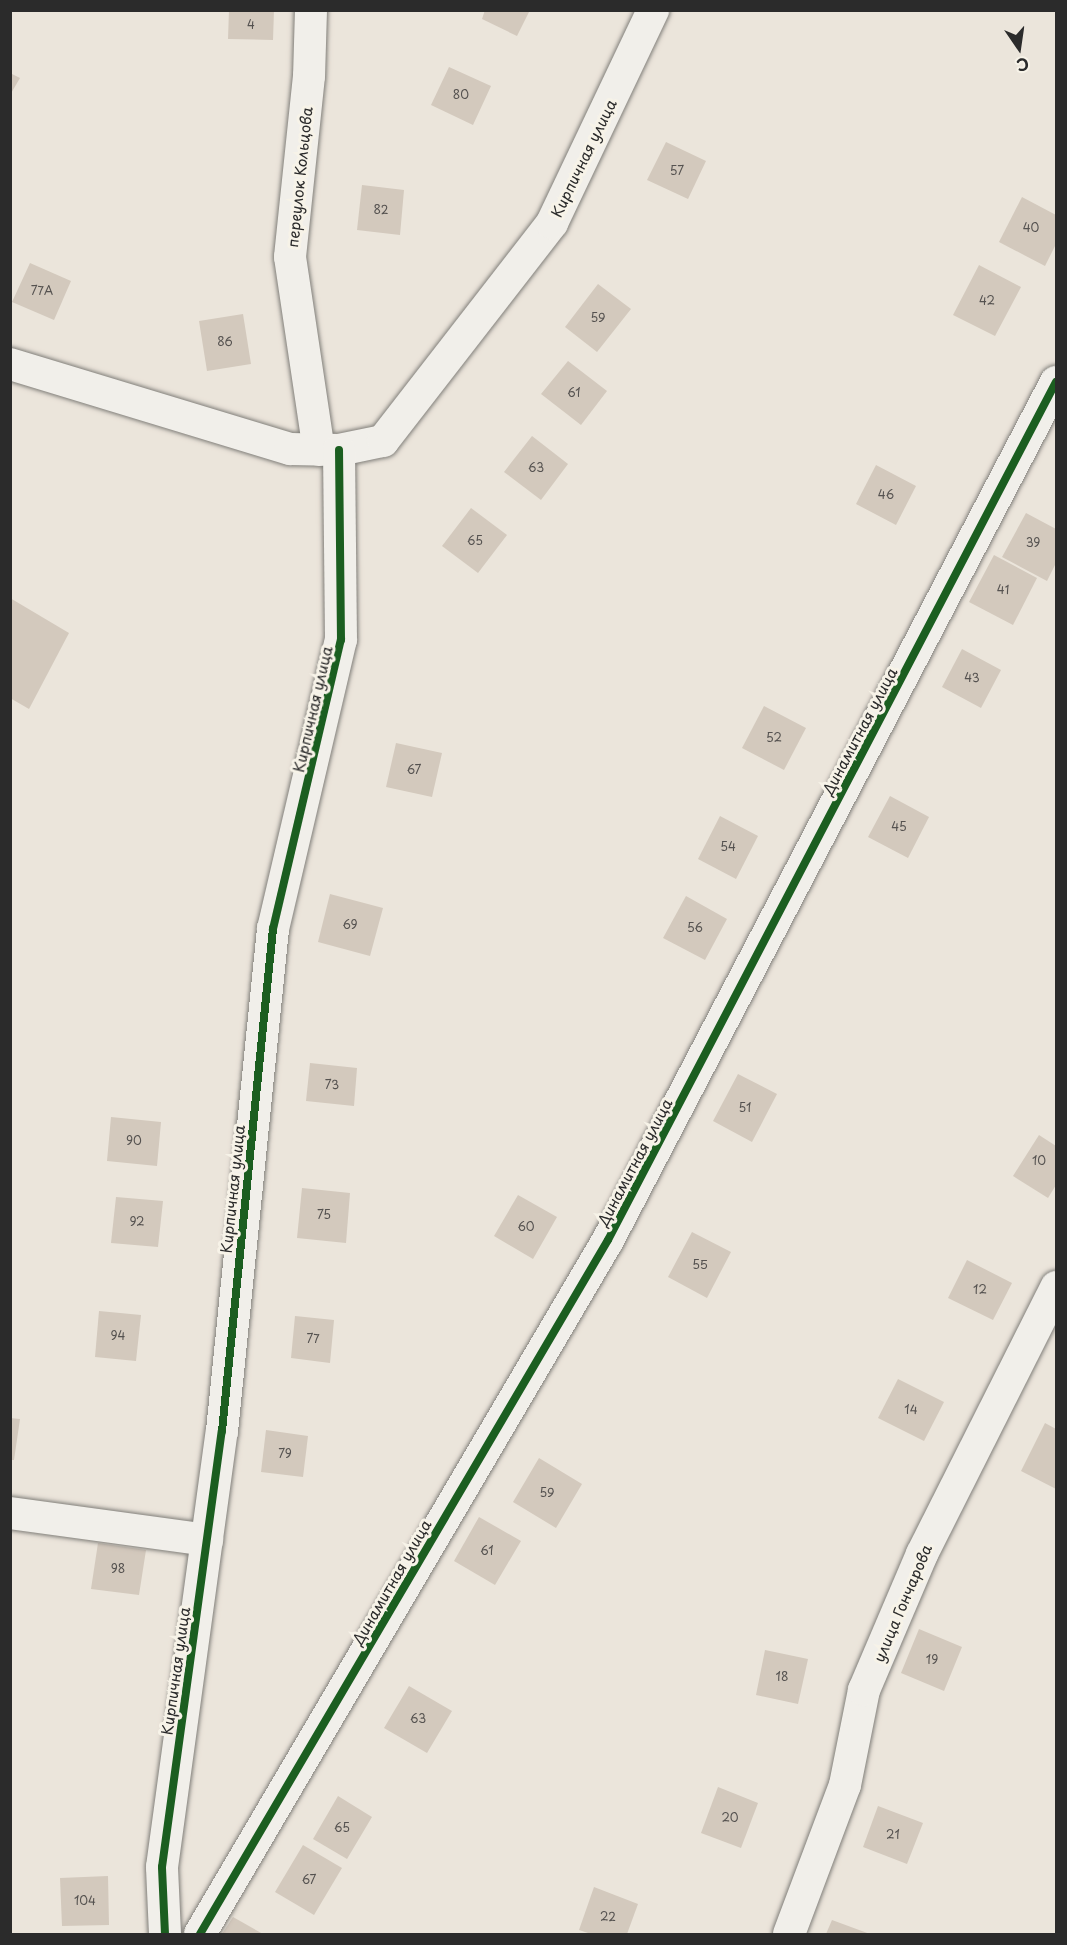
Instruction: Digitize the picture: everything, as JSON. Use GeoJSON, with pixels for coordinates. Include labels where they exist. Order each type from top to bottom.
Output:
{"type":"FeatureCollection","features":[{"type":"Feature","properties":{"kind":"street","name":"переулок Кольцова"},"geometry":{"type":"LineString","coordinates":[[311,10],[309,76],[290,257],[329,450]]}},
{"type":"Feature","properties":{"kind":"street","name":"Кирпичная улица"},"geometry":{"type":"LineString","coordinates":[[165,1935],[162,1867],[222,1431],[273,929],[341,640],[329,450],[383,441],[552,223],[654,10]]}},
{"type":"Feature","properties":{"kind":"street"},"geometry":{"type":"LineString","coordinates":[[10,364],[290,449],[329,450]]}},
{"type":"Feature","properties":{"kind":"street","name":"Динамитная улица"},"geometry":{"type":"LineString","coordinates":[[200,1935],[608,1240],[1056,382]]}},
{"type":"Feature","properties":{"kind":"street","name":"улица Гончарова"},"geometry":{"type":"LineString","coordinates":[[789,1935],[845,1785],[864,1690],[922,1554],[1056,1287]]}},
{"type":"Feature","properties":{"kind":"street"},"geometry":{"type":"LineString","coordinates":[[10,1513],[207,1540]]}},
{"type":"Feature","properties":{"kind":"building"},"geometry":{"type":"Polygon","coordinates":[[[229,10],[274,10],[273,40],[228,39],[229,10]]]}},
{"type":"Feature","properties":{"kind":"building"},"geometry":{"type":"Polygon","coordinates":[[[485,10],[530,10],[517,36],[482,19],[485,10]]]}},
{"type":"Feature","properties":{"kind":"building"},"geometry":{"type":"Polygon","coordinates":[[[449,67],[491,86],[473,125],[431,105],[449,67]]]}},
{"type":"Feature","properties":{"kind":"building"},"geometry":{"type":"Polygon","coordinates":[[[10,73],[20,78],[10,95],[10,73]]]}},
{"type":"Feature","properties":{"kind":"building"},"geometry":{"type":"Polygon","coordinates":[[[666,142],[706,161],[688,199],[647,180],[666,142]]]}},
{"type":"Feature","properties":{"kind":"building"},"geometry":{"type":"Polygon","coordinates":[[[362,185],[404,190],[400,235],[357,230],[362,185]]]}},
{"type":"Feature","properties":{"kind":"building"},"geometry":{"type":"Polygon","coordinates":[[[1022,197],[1056,215],[1056,244],[1045,266],[999,242],[1022,197]]]}},
{"type":"Feature","properties":{"kind":"building"},"geometry":{"type":"Polygon","coordinates":[[[30,263],[71,281],[54,320],[12,302],[30,263]]]}},
{"type":"Feature","properties":{"kind":"building"},"geometry":{"type":"Polygon","coordinates":[[[979,265],[1021,287],[995,336],[953,315],[979,265]]]}},
{"type":"Feature","properties":{"kind":"building"},"geometry":{"type":"Polygon","coordinates":[[[598,284],[631,309],[597,352],[565,327],[598,284]]]}},
{"type":"Feature","properties":{"kind":"building"},"geometry":{"type":"Polygon","coordinates":[[[243,314],[251,364],[207,371],[199,321],[243,314]]]}},
{"type":"Feature","properties":{"kind":"building"},"geometry":{"type":"Polygon","coordinates":[[[568,361],[607,391],[581,425],[541,394],[568,361]]]}},
{"type":"Feature","properties":{"kind":"building"},"geometry":{"type":"Polygon","coordinates":[[[532,436],[568,464],[541,500],[504,472],[532,436]]]}},
{"type":"Feature","properties":{"kind":"building"},"geometry":{"type":"Polygon","coordinates":[[[876,465],[916,486],[896,525],[856,504],[876,465]]]}},
{"type":"Feature","properties":{"kind":"building"},"geometry":{"type":"Polygon","coordinates":[[[471,508],[507,535],[478,573],[442,546],[471,508]]]}},
{"type":"Feature","properties":{"kind":"building"},"geometry":{"type":"Polygon","coordinates":[[[1026,513],[1056,529],[1056,563],[1047,581],[1002,557],[1026,513]]]}},
{"type":"Feature","properties":{"kind":"building"},"geometry":{"type":"Polygon","coordinates":[[[994,555],[1037,578],[1013,625],[969,602],[994,555]]]}},
{"type":"Feature","properties":{"kind":"building"},"geometry":{"type":"Polygon","coordinates":[[[10,598],[69,633],[29,709],[10,698],[10,598]]]}},
{"type":"Feature","properties":{"kind":"building"},"geometry":{"type":"Polygon","coordinates":[[[962,649],[1001,670],[981,708],[942,687],[962,649]]]}},
{"type":"Feature","properties":{"kind":"building"},"geometry":{"type":"Polygon","coordinates":[[[764,706],[806,728],[784,770],[742,748],[764,706]]]}},
{"type":"Feature","properties":{"kind":"building"},"geometry":{"type":"Polygon","coordinates":[[[396,743],[442,753],[432,797],[386,787],[396,743]]]}},
{"type":"Feature","properties":{"kind":"building"},"geometry":{"type":"Polygon","coordinates":[[[890,796],[929,817],[908,858],[868,837],[890,796]]]}},
{"type":"Feature","properties":{"kind":"building"},"geometry":{"type":"Polygon","coordinates":[[[720,816],[758,836],[736,879],[698,859],[720,816]]]}},
{"type":"Feature","properties":{"kind":"building"},"geometry":{"type":"Polygon","coordinates":[[[330,894],[383,908],[370,956],[318,942],[330,894]]]}},
{"type":"Feature","properties":{"kind":"building"},"geometry":{"type":"Polygon","coordinates":[[[686,896],[727,919],[705,960],[663,938],[686,896]]]}},
{"type":"Feature","properties":{"kind":"building"},"geometry":{"type":"Polygon","coordinates":[[[310,1063],[357,1068],[354,1106],[306,1101],[310,1063]]]}},
{"type":"Feature","properties":{"kind":"building"},"geometry":{"type":"Polygon","coordinates":[[[738,1074],[777,1094],[752,1142],[713,1121],[738,1074]]]}},
{"type":"Feature","properties":{"kind":"building"},"geometry":{"type":"Polygon","coordinates":[[[111,1117],[161,1122],[157,1166],[107,1161],[111,1117]]]}},
{"type":"Feature","properties":{"kind":"building"},"geometry":{"type":"Polygon","coordinates":[[[1039,1135],[1056,1146],[1056,1185],[1048,1198],[1013,1176],[1039,1135]]]}},
{"type":"Feature","properties":{"kind":"building"},"geometry":{"type":"Polygon","coordinates":[[[302,1188],[350,1193],[346,1243],[297,1238],[302,1188]]]}},
{"type":"Feature","properties":{"kind":"building"},"geometry":{"type":"Polygon","coordinates":[[[518,1195],[557,1217],[533,1259],[494,1236],[518,1195]]]}},
{"type":"Feature","properties":{"kind":"building"},"geometry":{"type":"Polygon","coordinates":[[[116,1197],[163,1201],[158,1247],[111,1243],[116,1197]]]}},
{"type":"Feature","properties":{"kind":"building"},"geometry":{"type":"Polygon","coordinates":[[[692,1232],[731,1252],[707,1298],[668,1277],[692,1232]]]}},
{"type":"Feature","properties":{"kind":"building"},"geometry":{"type":"Polygon","coordinates":[[[967,1260],[1012,1283],[993,1320],[948,1298],[967,1260]]]}},
{"type":"Feature","properties":{"kind":"building"},"geometry":{"type":"Polygon","coordinates":[[[99,1311],[141,1315],[136,1361],[95,1357],[99,1311]]]}},
{"type":"Feature","properties":{"kind":"building"},"geometry":{"type":"Polygon","coordinates":[[[295,1316],[334,1320],[330,1363],[291,1358],[295,1316]]]}},
{"type":"Feature","properties":{"kind":"building"},"geometry":{"type":"Polygon","coordinates":[[[898,1379],[944,1402],[924,1441],[878,1418],[898,1379]]]}},
{"type":"Feature","properties":{"kind":"building"},"geometry":{"type":"Polygon","coordinates":[[[10,1418],[20,1419],[14,1460],[10,1460],[10,1418]]]}},
{"type":"Feature","properties":{"kind":"building"},"geometry":{"type":"Polygon","coordinates":[[[1045,1423],[1056,1429],[1056,1489],[1021,1471],[1045,1423]]]}},
{"type":"Feature","properties":{"kind":"building"},"geometry":{"type":"Polygon","coordinates":[[[266,1430],[308,1436],[303,1477],[261,1472],[266,1430]]]}},
{"type":"Feature","properties":{"kind":"building"},"geometry":{"type":"Polygon","coordinates":[[[539,1458],[582,1484],[556,1528],[513,1502],[539,1458]]]}},
{"type":"Feature","properties":{"kind":"building"},"geometry":{"type":"Polygon","coordinates":[[[479,1517],[521,1541],[495,1585],[454,1561],[479,1517]]]}},
{"type":"Feature","properties":{"kind":"building"},"geometry":{"type":"Polygon","coordinates":[[[98,1543],[146,1550],[139,1595],[91,1589],[98,1543]]]}},
{"type":"Feature","properties":{"kind":"building"},"geometry":{"type":"Polygon","coordinates":[[[919,1629],[962,1647],[944,1691],[901,1673],[919,1629]]]}},
{"type":"Feature","properties":{"kind":"building"},"geometry":{"type":"Polygon","coordinates":[[[765,1650],[808,1659],[798,1704],[756,1695],[765,1650]]]}},
{"type":"Feature","properties":{"kind":"building"},"geometry":{"type":"Polygon","coordinates":[[[409,1686],[452,1711],[427,1753],[384,1728],[409,1686]]]}},
{"type":"Feature","properties":{"kind":"building"},"geometry":{"type":"Polygon","coordinates":[[[718,1787],[758,1803],[741,1848],[701,1833],[718,1787]]]}},
{"type":"Feature","properties":{"kind":"building"},"geometry":{"type":"Polygon","coordinates":[[[338,1796],[372,1817],[347,1859],[313,1839],[338,1796]]]}},
{"type":"Feature","properties":{"kind":"building"},"geometry":{"type":"Polygon","coordinates":[[[878,1806],[923,1823],[907,1864],[863,1847],[878,1806]]]}},
{"type":"Feature","properties":{"kind":"building"},"geometry":{"type":"Polygon","coordinates":[[[303,1845],[342,1868],[314,1915],[275,1892],[303,1845]]]}},
{"type":"Feature","properties":{"kind":"building"},"geometry":{"type":"Polygon","coordinates":[[[108,1876],[109,1925],[62,1926],[60,1878],[108,1876]]]}},
{"type":"Feature","properties":{"kind":"building"},"geometry":{"type":"Polygon","coordinates":[[[594,1887],[638,1904],[627,1934],[591,1934],[579,1930],[594,1887]]]}},
{"type":"Feature","properties":{"kind":"building"},"geometry":{"type":"Polygon","coordinates":[[[233,1917],[263,1934],[222,1934],[233,1917]]]}},
{"type":"Feature","properties":{"kind":"building"},"geometry":{"type":"Polygon","coordinates":[[[832,1920],[870,1934],[826,1934],[832,1920]]]}},
{"type":"Feature","properties":{"kind":"cycle path"},"geometry":{"type":"LineString","coordinates":[[200,1934],[608,1240],[1056,382]]}},
{"type":"Feature","properties":{"kind":"cycle path"},"geometry":{"type":"LineString","coordinates":[[165,1934],[162,1867],[222,1431],[273,929],[341,640],[339,450]]}}]}
